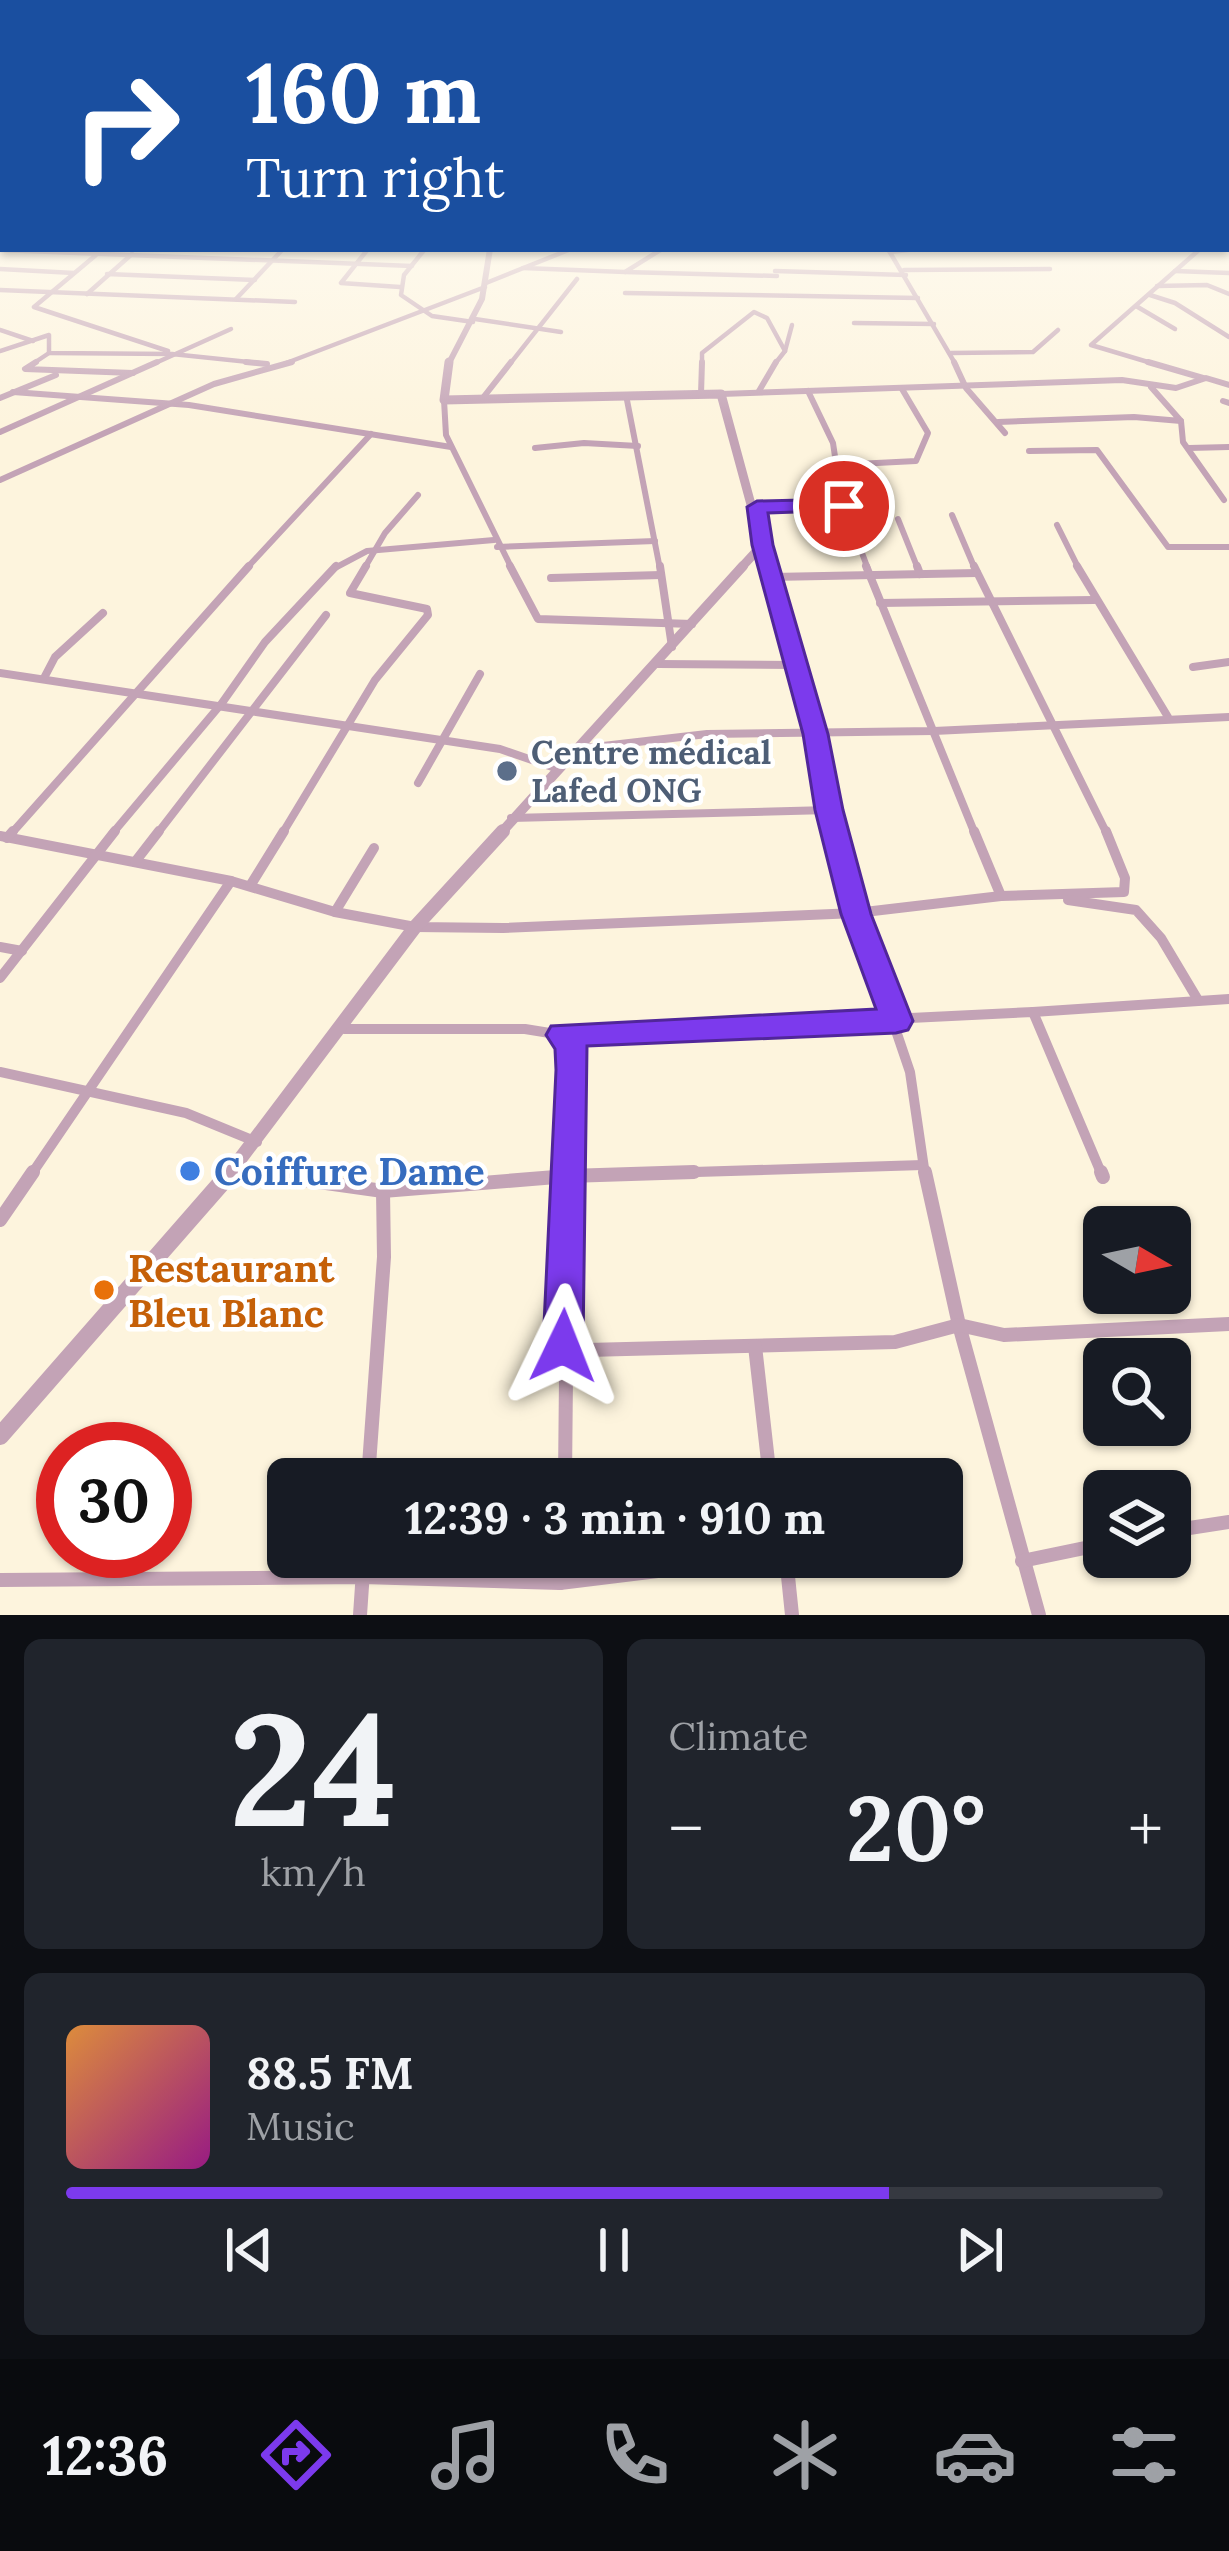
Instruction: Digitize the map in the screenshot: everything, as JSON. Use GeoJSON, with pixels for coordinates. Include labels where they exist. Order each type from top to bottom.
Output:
{"type":"FeatureCollection","features":[{"type":"Feature","properties":{"kind":"street"},"geometry":{"type":"LineString","coordinates":[[64,280],[34,307],[141,338],[172,353]]}},
{"type":"Feature","properties":{"kind":"street"},"geometry":{"type":"LineString","coordinates":[[87,294],[101,280]]}},
{"type":"Feature","properties":{"kind":"street"},"geometry":{"type":"LineString","coordinates":[[236,299],[255,280]]}},
{"type":"Feature","properties":{"kind":"street"},"geometry":{"type":"LineString","coordinates":[[346,280],[343,285],[400,287]]}},
{"type":"Feature","properties":{"kind":"street"},"geometry":{"type":"LineString","coordinates":[[400,287],[404,280]]}},
{"type":"Feature","properties":{"kind":"street"},"geometry":{"type":"LineString","coordinates":[[486,280],[474,321],[448,364],[444,400],[451,447],[532,613],[546,623],[692,624]]}},
{"type":"Feature","properties":{"kind":"street"},"geometry":{"type":"LineString","coordinates":[[0,481],[170,404],[316,355],[495,280]]}},
{"type":"Feature","properties":{"kind":"street"},"geometry":{"type":"LineString","coordinates":[[482,399],[576,280]]}},
{"type":"Feature","properties":{"kind":"street"},"geometry":{"type":"LineString","coordinates":[[709,280],[710,296]]}},
{"type":"Feature","properties":{"kind":"street"},"geometry":{"type":"LineString","coordinates":[[909,280],[952,353],[966,388],[1005,433]]}},
{"type":"Feature","properties":{"kind":"street"},"geometry":{"type":"LineString","coordinates":[[1164,280],[1093,342],[1093,349],[1229,385]]}},
{"type":"Feature","properties":{"kind":"street"},"geometry":{"type":"LineString","coordinates":[[1157,286],[1207,285],[1229,294]]}},
{"type":"Feature","properties":{"kind":"street"},"geometry":{"type":"LineString","coordinates":[[400,287],[406,301],[420,309],[561,332]]}},
{"type":"Feature","properties":{"kind":"street"},"geometry":{"type":"LineString","coordinates":[[0,290],[295,302]]}},
{"type":"Feature","properties":{"kind":"street"},"geometry":{"type":"LineString","coordinates":[[626,293],[918,298]]}},
{"type":"Feature","properties":{"kind":"street"},"geometry":{"type":"LineString","coordinates":[[1150,295],[1174,303],[1229,337]]}},
{"type":"Feature","properties":{"kind":"street"},"geometry":{"type":"LineString","coordinates":[[1136,306],[1175,329]]}},
{"type":"Feature","properties":{"kind":"street"},"geometry":{"type":"LineString","coordinates":[[700,394],[702,353],[746,315],[754,312],[767,318],[784,351]]}},
{"type":"Feature","properties":{"kind":"street"},"geometry":{"type":"LineString","coordinates":[[2,352],[49,334],[69,320]]}},
{"type":"Feature","properties":{"kind":"street"},"geometry":{"type":"LineString","coordinates":[[854,322],[934,324]]}},
{"type":"Feature","properties":{"kind":"street"},"geometry":{"type":"LineString","coordinates":[[759,391],[759,384],[784,351],[792,325]]}},
{"type":"Feature","properties":{"kind":"street"},"geometry":{"type":"LineString","coordinates":[[0,329],[33,341]]}},
{"type":"Feature","properties":{"kind":"street"},"geometry":{"type":"LineString","coordinates":[[0,432],[231,329]]}},
{"type":"Feature","properties":{"kind":"street"},"geometry":{"type":"LineString","coordinates":[[952,353],[1033,352],[1058,329]]}},
{"type":"Feature","properties":{"kind":"street"},"geometry":{"type":"LineString","coordinates":[[49,334],[49,353]]}},
{"type":"Feature","properties":{"kind":"street"},"geometry":{"type":"LineString","coordinates":[[136,374],[25,369],[49,353],[172,353],[279,365]]}},
{"type":"Feature","properties":{"kind":"street"},"geometry":{"type":"LineString","coordinates":[[0,398],[64,372]]}},
{"type":"Feature","properties":{"kind":"street"},"geometry":{"type":"LineString","coordinates":[[444,400],[1121,380],[1176,388],[1206,378]]}},
{"type":"Feature","properties":{"kind":"street"},"geometry":{"type":"LineString","coordinates":[[1150,386],[1181,422]]}},
{"type":"Feature","properties":{"kind":"street"},"geometry":{"type":"LineString","coordinates":[[837,465],[920,457],[928,433],[902,389]]}},
{"type":"Feature","properties":{"kind":"street"},"geometry":{"type":"LineString","coordinates":[[808,391],[833,442],[844,506],[880,603],[1001,896]]}},
{"type":"Feature","properties":{"kind":"street"},"geometry":{"type":"LineString","coordinates":[[13,392],[170,404],[451,447]]}},
{"type":"Feature","properties":{"kind":"street"},"geometry":{"type":"LineString","coordinates":[[722,394],[740,469],[757,507],[762,545],[816,734],[829,810],[856,914],[910,1072],[923,1165],[959,1325],[1039,1615]]}},
{"type":"Feature","properties":{"kind":"street"},"geometry":{"type":"LineString","coordinates":[[626,395],[672,648]]}},
{"type":"Feature","properties":{"kind":"street"},"geometry":{"type":"LineString","coordinates":[[998,422],[1135,417],[1181,422]]}},
{"type":"Feature","properties":{"kind":"street"},"geometry":{"type":"LineString","coordinates":[[1181,422],[1179,430],[1224,500]]}},
{"type":"Feature","properties":{"kind":"street"},"geometry":{"type":"LineString","coordinates":[[4,837],[370,434]]}},
{"type":"Feature","properties":{"kind":"street"},"geometry":{"type":"LineString","coordinates":[[535,448],[584,443],[638,446]]}},
{"type":"Feature","properties":{"kind":"street"},"geometry":{"type":"LineString","coordinates":[[1189,448],[1229,447]]}},
{"type":"Feature","properties":{"kind":"street"},"geometry":{"type":"LineString","coordinates":[[1029,451],[1097,450],[1168,547],[1229,547]]}},
{"type":"Feature","properties":{"kind":"street"},"geometry":{"type":"LineString","coordinates":[[0,465],[14,474]]}},
{"type":"Feature","properties":{"kind":"street"},"geometry":{"type":"LineString","coordinates":[[250,886],[375,680],[429,612],[350,593],[418,495]]}},
{"type":"Feature","properties":{"kind":"street"},"geometry":{"type":"LineString","coordinates":[[757,507],[844,506]]}},
{"type":"Feature","properties":{"kind":"street"},"geometry":{"type":"LineString","coordinates":[[952,515],[1095,802],[1127,886],[1124,892],[1045,898]]}},
{"type":"Feature","properties":{"kind":"street"},"geometry":{"type":"LineString","coordinates":[[898,519],[920,574]]}},
{"type":"Feature","properties":{"kind":"street"},"geometry":{"type":"LineString","coordinates":[[1057,524],[1094,600],[1168,717]]}},
{"type":"Feature","properties":{"kind":"street"},"geometry":{"type":"LineString","coordinates":[[0,979],[222,703],[265,642],[339,563],[376,550],[656,541]]}},
{"type":"Feature","properties":{"kind":"street"},"geometry":{"type":"LineString","coordinates":[[0,1436],[257,1142],[416,926],[762,545]]}},
{"type":"Feature","properties":{"kind":"street"},"geometry":{"type":"LineString","coordinates":[[772,577],[977,573]]}},
{"type":"Feature","properties":{"kind":"street"},"geometry":{"type":"LineString","coordinates":[[550,578],[662,575]]}},
{"type":"Feature","properties":{"kind":"street"},"geometry":{"type":"LineString","coordinates":[[880,603],[1094,600]]}},
{"type":"Feature","properties":{"kind":"street"},"geometry":{"type":"LineString","coordinates":[[44,678],[55,657],[103,613]]}},
{"type":"Feature","properties":{"kind":"street"},"geometry":{"type":"LineString","coordinates":[[135,862],[326,615]]}},
{"type":"Feature","properties":{"kind":"street"},"geometry":{"type":"LineString","coordinates":[[1193,667],[1229,662]]}},
{"type":"Feature","properties":{"kind":"street"},"geometry":{"type":"LineString","coordinates":[[658,664],[795,664]]}},
{"type":"Feature","properties":{"kind":"street"},"geometry":{"type":"LineString","coordinates":[[0,673],[222,703],[500,749],[558,769]]}},
{"type":"Feature","properties":{"kind":"street"},"geometry":{"type":"LineString","coordinates":[[418,783],[480,674]]}},
{"type":"Feature","properties":{"kind":"street"},"geometry":{"type":"LineString","coordinates":[[578,749],[707,734],[934,731],[1229,717]]}},
{"type":"Feature","properties":{"kind":"street"},"geometry":{"type":"LineString","coordinates":[[510,818],[829,810]]}},
{"type":"Feature","properties":{"kind":"street"},"geometry":{"type":"LineString","coordinates":[[4,837],[231,881],[335,912],[416,926],[503,928],[856,914],[1001,896],[1136,910],[1161,938],[1198,1000]]}},
{"type":"Feature","properties":{"kind":"street"},"geometry":{"type":"LineString","coordinates":[[335,912],[374,848]]}},
{"type":"Feature","properties":{"kind":"street"},"geometry":{"type":"LineString","coordinates":[[0,1220],[231,881]]}},
{"type":"Feature","properties":{"kind":"street"},"geometry":{"type":"LineString","coordinates":[[0,946],[22,951]]}},
{"type":"Feature","properties":{"kind":"street"},"geometry":{"type":"LineString","coordinates":[[344,1029],[525,1029],[562,1035],[896,1021],[1229,999]]}},
{"type":"Feature","properties":{"kind":"street"},"geometry":{"type":"LineString","coordinates":[[1033,1012],[1103,1177]]}},
{"type":"Feature","properties":{"kind":"street"},"geometry":{"type":"LineString","coordinates":[[562,1035],[571,1047],[573,1070],[563,1346],[565,1458]]}},
{"type":"Feature","properties":{"kind":"street"},"geometry":{"type":"LineString","coordinates":[[0,1072],[186,1113],[257,1142]]}},
{"type":"Feature","properties":{"kind":"street"},"geometry":{"type":"LineString","coordinates":[[232,1170],[383,1191],[568,1176],[923,1165]]}},
{"type":"Feature","properties":{"kind":"street"},"geometry":{"type":"LineString","coordinates":[[370,1458],[384,1257],[383,1191]]}},
{"type":"Feature","properties":{"kind":"street"},"geometry":{"type":"LineString","coordinates":[[563,1346],[587,1350],[895,1342],[959,1325],[1004,1335],[1229,1324]]}},
{"type":"Feature","properties":{"kind":"street"},"geometry":{"type":"LineString","coordinates":[[755,1346],[768,1458]]}},
{"type":"Feature","properties":{"kind":"street"},"geometry":{"type":"LineString","coordinates":[[1191,1528],[1229,1522]]}},
{"type":"Feature","properties":{"kind":"street"},"geometry":{"type":"LineString","coordinates":[[1022,1561],[1083,1548]]}},
{"type":"Feature","properties":{"kind":"street"},"geometry":{"type":"LineString","coordinates":[[0,1580],[267,1578]]}},
{"type":"Feature","properties":{"kind":"street"},"geometry":{"type":"LineString","coordinates":[[360,1615],[362,1578]]}},
{"type":"Feature","properties":{"kind":"street"},"geometry":{"type":"LineString","coordinates":[[395,1578],[560,1583],[601,1578]]}},
{"type":"Feature","properties":{"kind":"street"},"geometry":{"type":"LineString","coordinates":[[560,1583],[561,1578]]}},
{"type":"Feature","properties":{"kind":"street"},"geometry":{"type":"LineString","coordinates":[[788,1578],[792,1615]]}},
{"type":"Feature","properties":{"kind":"place","name":"Centre médical Lafed ONG"},"geometry":{"type":"Point","coordinates":[507,771]}},
{"type":"Feature","properties":{"kind":"place","name":"Coiffure Dame"},"geometry":{"type":"Point","coordinates":[190,1171]}},
{"type":"Feature","properties":{"kind":"place","name":"Restaurant Bleu Blanc"},"geometry":{"type":"Point","coordinates":[104,1290]}},
{"type":"Feature","properties":{"kind":"route"},"geometry":{"type":"LineString","coordinates":[[563,1346],[573,1070],[571,1047],[562,1035],[896,1021],[856,914],[829,810],[816,734],[762,545],[757,507],[844,506]]}}]}
